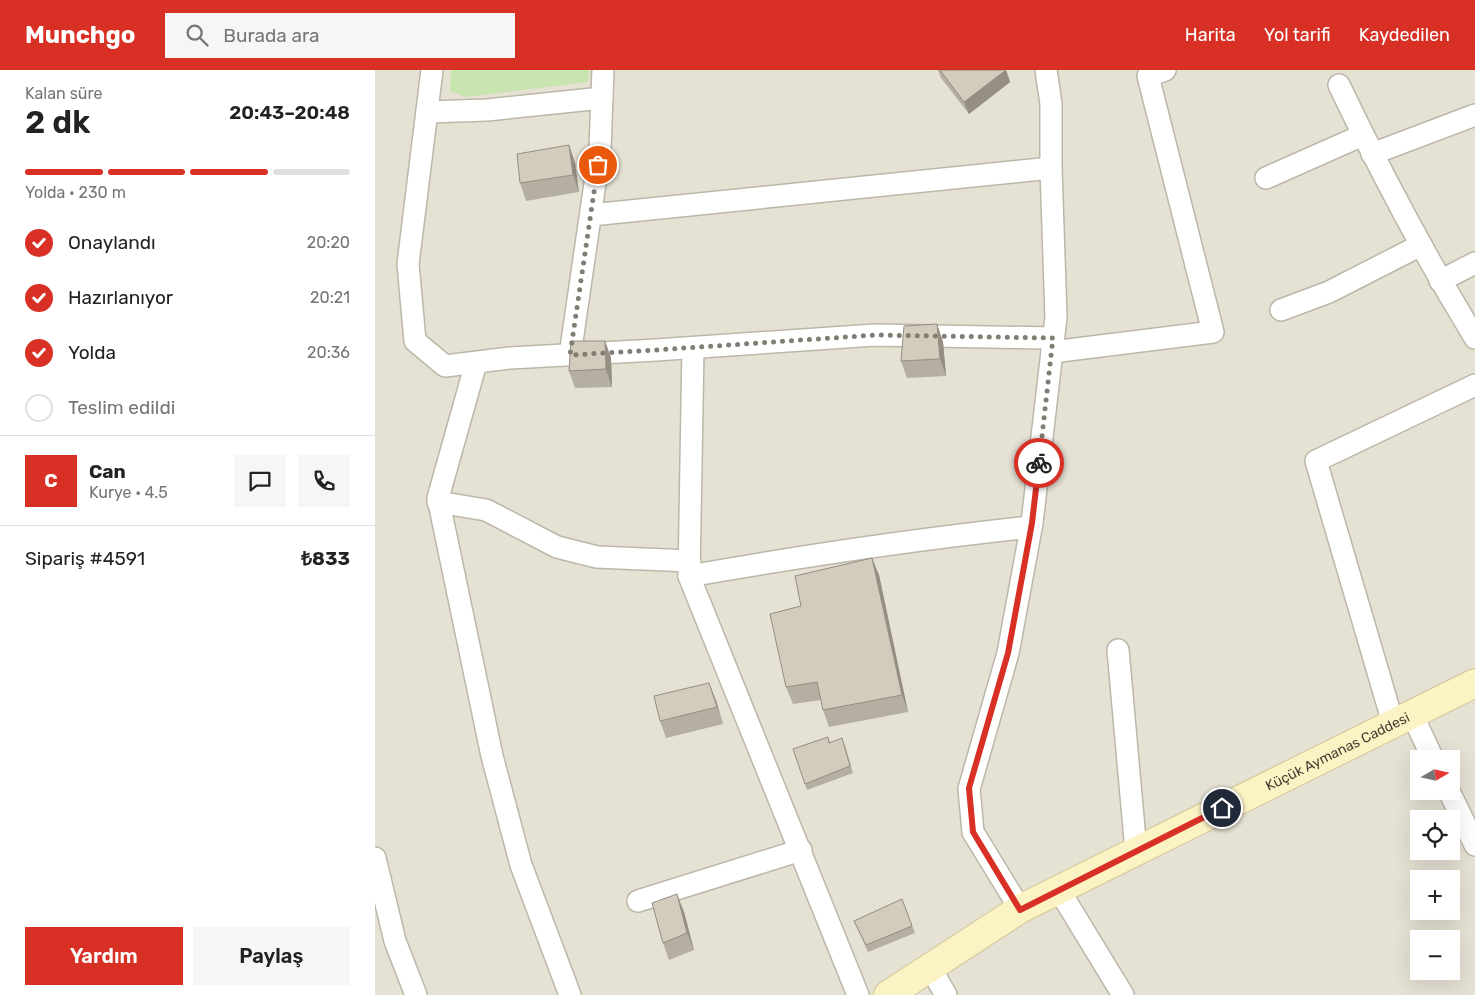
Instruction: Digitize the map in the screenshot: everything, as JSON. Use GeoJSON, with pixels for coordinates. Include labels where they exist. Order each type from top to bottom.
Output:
{"type":"FeatureCollection","features":[{"type":"Feature","properties":{"kind":"street"},"geometry":{"type":"LineString","coordinates":[[432,70],[408,264],[415,341],[445,366],[510,358],[693,348],[875,335],[1052,345],[1213,332],[1149,76],[1165,70]]}},
{"type":"Feature","properties":{"kind":"street"},"geometry":{"type":"LineString","coordinates":[[570,355],[600,149],[603,70]]}},
{"type":"Feature","properties":{"kind":"street"},"geometry":{"type":"LineString","coordinates":[[1020,910],[973,832],[969,788],[1008,653],[1031,527],[1052,345],[1055,317],[1051,104],[1047,70]]}},
{"type":"Feature","properties":{"kind":"street"},"geometry":{"type":"LineString","coordinates":[[1339,85],[1368,145],[1440,281],[1475,338]]}},
{"type":"Feature","properties":{"kind":"street"},"geometry":{"type":"LineString","coordinates":[[427,112],[487,110],[602,98]]}},
{"type":"Feature","properties":{"kind":"street"},"geometry":{"type":"LineString","coordinates":[[1266,178],[1368,145],[1475,115]]}},
{"type":"Feature","properties":{"kind":"street"},"geometry":{"type":"LineString","coordinates":[[591,215],[1051,168]]}},
{"type":"Feature","properties":{"kind":"street"},"geometry":{"type":"LineString","coordinates":[[1281,310],[1329,292],[1421,245]]}},
{"type":"Feature","properties":{"kind":"street"},"geometry":{"type":"LineString","coordinates":[[1440,281],[1475,263]]}},
{"type":"Feature","properties":{"kind":"street"},"geometry":{"type":"LineString","coordinates":[[693,348],[689,568],[858,995]]}},
{"type":"Feature","properties":{"kind":"street"},"geometry":{"type":"LineString","coordinates":[[476,363],[438,502],[492,756],[521,866],[570,995]]}},
{"type":"Feature","properties":{"kind":"street"},"geometry":{"type":"LineString","coordinates":[[1426,750],[1403,719],[1316,461],[1475,385]]}},
{"type":"Feature","properties":{"kind":"street"},"geometry":{"type":"LineString","coordinates":[[438,502],[486,510],[557,547],[597,557],[689,568],[782,560],[928,538],[1031,527]]}},
{"type":"Feature","properties":{"kind":"street"},"geometry":{"type":"LineString","coordinates":[[1118,650],[1136,851]]}},
{"type":"Feature","properties":{"kind":"street","name":"Küçük Aymanas Caddesi"},"geometry":{"type":"LineString","coordinates":[[888,995],[1020,910],[1475,683]]}},
{"type":"Feature","properties":{"kind":"street"},"geometry":{"type":"LineString","coordinates":[[1453,800],[1475,845]]}},
{"type":"Feature","properties":{"kind":"street"},"geometry":{"type":"LineString","coordinates":[[638,901],[801,850]]}},
{"type":"Feature","properties":{"kind":"street"},"geometry":{"type":"LineString","coordinates":[[375,858],[395,941],[416,995]]}},
{"type":"Feature","properties":{"kind":"street"},"geometry":{"type":"LineString","coordinates":[[1059,890],[1123,995]]}},
{"type":"Feature","properties":{"kind":"street"},"geometry":{"type":"LineString","coordinates":[[931,968],[946,995]]}},
{"type":"Feature","properties":{"kind":"shaded area"},"geometry":{"type":"Polygon","coordinates":[[[375,70],[1475,70],[1475,995],[375,995],[375,70]]]}},
{"type":"Feature","properties":{"kind":"green space"},"geometry":{"type":"Polygon","coordinates":[[[451,70],[589,70],[588,82],[465,97],[450,91],[451,70]]]}},
{"type":"Feature","properties":{"kind":"building"},"geometry":{"type":"Polygon","coordinates":[[[940,70],[1006,70],[964,102],[940,70]]]}},
{"type":"Feature","properties":{"kind":"building"},"geometry":{"type":"Polygon","coordinates":[[[569,145],[573,175],[520,183],[517,154],[569,145]]]}},
{"type":"Feature","properties":{"kind":"building"},"geometry":{"type":"Polygon","coordinates":[[[937,324],[940,359],[901,361],[904,326],[937,324]]]}},
{"type":"Feature","properties":{"kind":"building"},"geometry":{"type":"Polygon","coordinates":[[[571,341],[605,341],[606,369],[569,371],[571,341]]]}},
{"type":"Feature","properties":{"kind":"building"},"geometry":{"type":"Polygon","coordinates":[[[872,558],[902,695],[823,710],[817,682],[786,687],[770,614],[801,606],[795,576],[872,558]]]}},
{"type":"Feature","properties":{"kind":"building"},"geometry":{"type":"Polygon","coordinates":[[[709,683],[717,707],[660,721],[654,696],[709,683]]]}},
{"type":"Feature","properties":{"kind":"building"},"geometry":{"type":"Polygon","coordinates":[[[828,737],[829,743],[842,738],[850,766],[805,784],[793,749],[828,737]]]}},
{"type":"Feature","properties":{"kind":"building"},"geometry":{"type":"Polygon","coordinates":[[[677,894],[687,933],[663,943],[652,903],[677,894]]]}},
{"type":"Feature","properties":{"kind":"building"},"geometry":{"type":"Polygon","coordinates":[[[902,899],[912,926],[866,945],[854,921],[902,899]]]}},
{"type":"Feature","properties":{"kind":"way so far"},"geometry":{"type":"LineString","coordinates":[[598,165],[570,355],[875,335],[1053,338],[1039,463]]}},
{"type":"Feature","properties":{"kind":"route"},"geometry":{"type":"LineString","coordinates":[[1039,463],[1032,523],[1008,653],[969,788],[973,832],[1020,910],[1222,808]]}}]}
